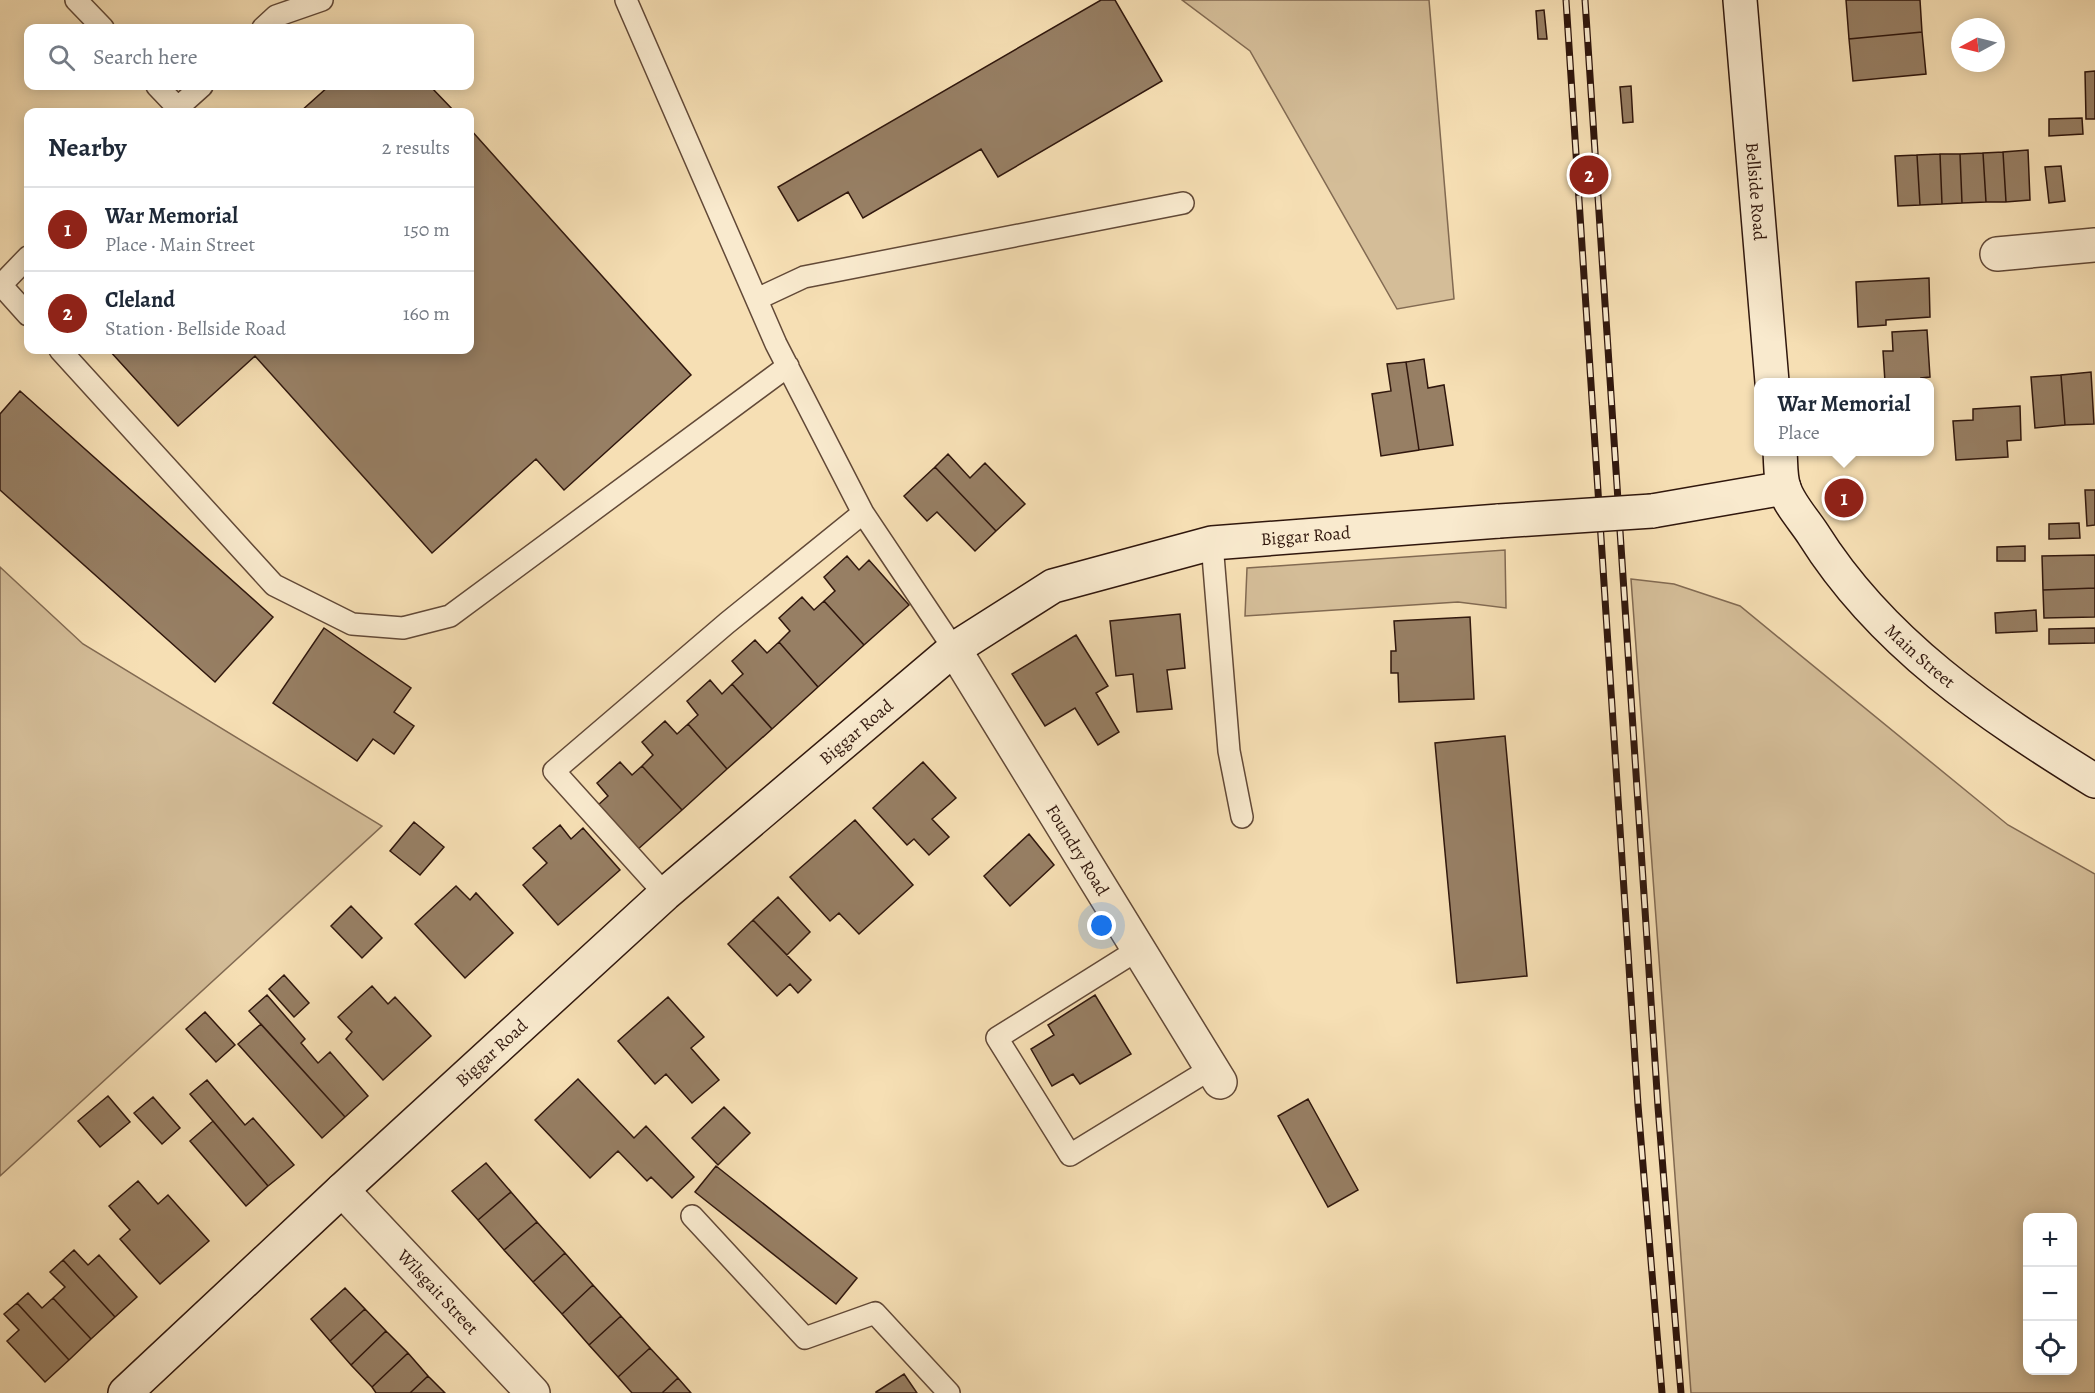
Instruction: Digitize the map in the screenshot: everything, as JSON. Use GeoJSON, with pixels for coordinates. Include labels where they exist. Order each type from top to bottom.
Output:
{"type":"FeatureCollection","features":[{"type":"Feature","properties":{"kind":"street","name":"Bellside Road"},"geometry":{"type":"LineString","coordinates":[[1740,0],[1772,378]]}},
{"type":"Feature","properties":{"kind":"street"},"geometry":{"type":"LineString","coordinates":[[1997,254],[2095,245]]}},
{"type":"Feature","properties":{"kind":"street"},"geometry":{"type":"LineString","coordinates":[[1780,456],[1784,488]]}},
{"type":"Feature","properties":{"kind":"street","name":"Biggar Road"},"geometry":{"type":"LineString","coordinates":[[125,1393],[342,1190],[665,894],[954,649],[1053,586],[1212,543],[1652,511],[1784,488]]}},
{"type":"Feature","properties":{"kind":"street","name":"Main Street"},"geometry":{"type":"LineString","coordinates":[[1784,488],[1828,558],[1871,612],[1927,666],[2016,732],[2095,781]]}},
{"type":"Feature","properties":{"kind":"street","name":"Foundry Road"},"geometry":{"type":"LineString","coordinates":[[954,649],[1216,1075]]}},
{"type":"Feature","properties":{"kind":"street","name":"Wilsgait Street"},"geometry":{"type":"LineString","coordinates":[[342,1190],[532,1393]]}},
{"type":"Feature","properties":{"kind":"lane"},"geometry":{"type":"LineString","coordinates":[[75,0],[99,24]]}},
{"type":"Feature","properties":{"kind":"lane"},"geometry":{"type":"LineString","coordinates":[[267,24],[276,16],[322,0]]}},
{"type":"Feature","properties":{"kind":"lane"},"geometry":{"type":"LineString","coordinates":[[626,0],[788,366],[863,513],[954,649]]}},
{"type":"Feature","properties":{"kind":"lane"},"geometry":{"type":"LineString","coordinates":[[160,90],[174,108]]}},
{"type":"Feature","properties":{"kind":"lane"},"geometry":{"type":"LineString","coordinates":[[177,108],[198,90]]}},
{"type":"Feature","properties":{"kind":"lane"},"geometry":{"type":"LineString","coordinates":[[757,300],[804,277],[1183,203]]}},
{"type":"Feature","properties":{"kind":"lane"},"geometry":{"type":"LineString","coordinates":[[24,261],[1,284],[24,310]]}},
{"type":"Feature","properties":{"kind":"lane"},"geometry":{"type":"LineString","coordinates":[[64,354],[274,585],[352,624],[403,628],[450,616],[788,366]]}},
{"type":"Feature","properties":{"kind":"lane"},"geometry":{"type":"LineString","coordinates":[[665,894],[554,771],[727,623],[863,513]]}},
{"type":"Feature","properties":{"kind":"lane"},"geometry":{"type":"LineString","coordinates":[[1212,543],[1229,751],[1242,818]]}},
{"type":"Feature","properties":{"kind":"lane"},"geometry":{"type":"LineString","coordinates":[[1139,949],[997,1038],[1070,1155],[1216,1075]]}},
{"type":"Feature","properties":{"kind":"lane"},"geometry":{"type":"LineString","coordinates":[[692,1216],[805,1338],[875,1313],[948,1393]]}},
{"type":"Feature","properties":{"kind":"shaded area"},"geometry":{"type":"Polygon","coordinates":[[[1182,0],[1429,0],[1454,299],[1397,309],[1250,51],[1182,0]]]}},
{"type":"Feature","properties":{"kind":"shaded area"},"geometry":{"type":"Polygon","coordinates":[[[1505,550],[1506,608],[1458,602],[1245,616],[1247,568],[1505,550]]]}},
{"type":"Feature","properties":{"kind":"shaded area"},"geometry":{"type":"Polygon","coordinates":[[[0,567],[83,644],[382,826],[0,1176],[0,567]]]}},
{"type":"Feature","properties":{"kind":"shaded area"},"geometry":{"type":"Polygon","coordinates":[[[1631,579],[1674,584],[1740,606],[2008,825],[2095,874],[2095,1393],[1691,1393],[1631,579]]]}},
{"type":"Feature","properties":{"kind":"building"},"geometry":{"type":"Polygon","coordinates":[[[1101,0],[1115,0],[1162,81],[998,177],[981,149],[863,218],[848,192],[798,221],[778,187],[1101,0]]]}},
{"type":"Feature","properties":{"kind":"building"},"geometry":{"type":"Polygon","coordinates":[[[1846,0],[1920,0],[1922,32],[1849,39],[1846,0]]]}},
{"type":"Feature","properties":{"kind":"building"},"geometry":{"type":"Polygon","coordinates":[[[1544,10],[1547,39],[1538,39],[1536,11],[1544,10]]]}},
{"type":"Feature","properties":{"kind":"building"},"geometry":{"type":"Polygon","coordinates":[[[1922,32],[1926,74],[1853,81],[1849,39],[1922,32]]]}},
{"type":"Feature","properties":{"kind":"building"},"geometry":{"type":"Polygon","coordinates":[[[2095,71],[2095,119],[2086,119],[2085,72],[2095,71]]]}},
{"type":"Feature","properties":{"kind":"building"},"geometry":{"type":"Polygon","coordinates":[[[1631,86],[1633,122],[1623,123],[1620,87],[1631,86]]]}},
{"type":"Feature","properties":{"kind":"building"},"geometry":{"type":"Polygon","coordinates":[[[325,90],[434,90],[451,108],[304,108],[325,90]]]}},
{"type":"Feature","properties":{"kind":"building"},"geometry":{"type":"Polygon","coordinates":[[[2082,118],[2083,134],[2049,136],[2049,119],[2082,118]]]}},
{"type":"Feature","properties":{"kind":"building"},"geometry":{"type":"Polygon","coordinates":[[[474,133],[691,375],[564,490],[536,459],[432,553],[255,356],[178,426],[113,354],[474,354],[474,133]]]}},
{"type":"Feature","properties":{"kind":"building"},"geometry":{"type":"Polygon","coordinates":[[[2028,150],[2030,200],[2006,202],[2003,152],[2028,150]]]}},
{"type":"Feature","properties":{"kind":"building"},"geometry":{"type":"Polygon","coordinates":[[[2003,152],[2006,202],[1986,202],[1983,153],[2003,152]]]}},
{"type":"Feature","properties":{"kind":"building"},"geometry":{"type":"Polygon","coordinates":[[[1983,153],[1986,202],[1962,203],[1960,154],[1983,153]]]}},
{"type":"Feature","properties":{"kind":"building"},"geometry":{"type":"Polygon","coordinates":[[[1940,154],[1942,204],[1920,205],[1917,155],[1940,154]]]}},
{"type":"Feature","properties":{"kind":"building"},"geometry":{"type":"Polygon","coordinates":[[[1940,154],[1960,154],[1962,203],[1942,204],[1940,154]]]}},
{"type":"Feature","properties":{"kind":"building"},"geometry":{"type":"Polygon","coordinates":[[[1917,155],[1920,205],[1898,206],[1895,156],[1917,155]]]}},
{"type":"Feature","properties":{"kind":"building"},"geometry":{"type":"Polygon","coordinates":[[[2061,166],[2065,201],[2049,203],[2045,167],[2061,166]]]}},
{"type":"Feature","properties":{"kind":"building"},"geometry":{"type":"Polygon","coordinates":[[[1929,278],[1930,317],[1886,320],[1886,325],[1858,327],[1856,282],[1929,278]]]}},
{"type":"Feature","properties":{"kind":"building"},"geometry":{"type":"Polygon","coordinates":[[[1927,330],[1930,377],[1885,378],[1883,351],[1893,351],[1892,332],[1927,330]]]}},
{"type":"Feature","properties":{"kind":"building"},"geometry":{"type":"Polygon","coordinates":[[[1424,359],[1428,388],[1444,385],[1453,445],[1419,450],[1406,362],[1424,359]]]}},
{"type":"Feature","properties":{"kind":"building"},"geometry":{"type":"Polygon","coordinates":[[[1406,362],[1419,450],[1381,456],[1372,394],[1391,391],[1387,364],[1406,362]]]}},
{"type":"Feature","properties":{"kind":"building"},"geometry":{"type":"Polygon","coordinates":[[[2091,372],[2094,424],[2065,425],[2061,375],[2091,372]]]}},
{"type":"Feature","properties":{"kind":"building"},"geometry":{"type":"Polygon","coordinates":[[[2061,375],[2065,425],[2035,428],[2031,377],[2061,375]]]}},
{"type":"Feature","properties":{"kind":"building"},"geometry":{"type":"Polygon","coordinates":[[[20,391],[273,617],[215,682],[0,490],[0,414],[20,391]]]}},
{"type":"Feature","properties":{"kind":"building"},"geometry":{"type":"Polygon","coordinates":[[[2020,406],[2021,440],[2007,441],[2008,457],[1956,460],[1953,421],[1973,420],[1973,409],[2020,406]]]}},
{"type":"Feature","properties":{"kind":"building"},"geometry":{"type":"Polygon","coordinates":[[[948,454],[970,478],[985,463],[1025,504],[996,531],[935,467],[948,454]]]}},
{"type":"Feature","properties":{"kind":"building"},"geometry":{"type":"Polygon","coordinates":[[[935,467],[996,531],[975,551],[937,512],[927,521],[904,496],[935,467]]]}},
{"type":"Feature","properties":{"kind":"building"},"geometry":{"type":"Polygon","coordinates":[[[2085,490],[2095,490],[2095,525],[2087,526],[2085,490]]]}},
{"type":"Feature","properties":{"kind":"building"},"geometry":{"type":"Polygon","coordinates":[[[2079,523],[2080,538],[2049,539],[2049,524],[2079,523]]]}},
{"type":"Feature","properties":{"kind":"building"},"geometry":{"type":"Polygon","coordinates":[[[2025,546],[2025,561],[1997,561],[1997,547],[2025,546]]]}},
{"type":"Feature","properties":{"kind":"building"},"geometry":{"type":"Polygon","coordinates":[[[2095,555],[2095,588],[2043,590],[2042,556],[2095,555]]]}},
{"type":"Feature","properties":{"kind":"building"},"geometry":{"type":"Polygon","coordinates":[[[847,556],[859,570],[869,560],[909,605],[864,645],[824,601],[835,591],[824,577],[847,556]]]}},
{"type":"Feature","properties":{"kind":"building"},"geometry":{"type":"Polygon","coordinates":[[[2095,588],[2095,617],[2044,618],[2043,590],[2095,588]]]}},
{"type":"Feature","properties":{"kind":"building"},"geometry":{"type":"Polygon","coordinates":[[[802,597],[814,610],[824,601],[864,645],[818,687],[779,642],[790,631],[779,618],[802,597]]]}},
{"type":"Feature","properties":{"kind":"building"},"geometry":{"type":"Polygon","coordinates":[[[2036,610],[2037,631],[1996,633],[1995,613],[2036,610]]]}},
{"type":"Feature","properties":{"kind":"building"},"geometry":{"type":"Polygon","coordinates":[[[1180,614],[1185,668],[1167,670],[1172,709],[1137,712],[1133,674],[1116,676],[1110,621],[1180,614]]]}},
{"type":"Feature","properties":{"kind":"building"},"geometry":{"type":"Polygon","coordinates":[[[1470,617],[1474,699],[1399,702],[1398,673],[1391,673],[1391,651],[1396,651],[1394,621],[1470,617]]]}},
{"type":"Feature","properties":{"kind":"building"},"geometry":{"type":"Polygon","coordinates":[[[324,628],[411,688],[394,712],[414,726],[394,754],[373,739],[357,761],[273,703],[324,628]]]}},
{"type":"Feature","properties":{"kind":"building"},"geometry":{"type":"Polygon","coordinates":[[[2095,628],[2095,643],[2049,644],[2049,629],[2095,628]]]}},
{"type":"Feature","properties":{"kind":"building"},"geometry":{"type":"Polygon","coordinates":[[[1076,635],[1108,686],[1096,693],[1119,732],[1098,745],[1075,708],[1045,726],[1012,674],[1076,635]]]}},
{"type":"Feature","properties":{"kind":"building"},"geometry":{"type":"Polygon","coordinates":[[[755,640],[767,653],[779,642],[818,687],[772,729],[732,684],[743,674],[732,661],[755,640]]]}},
{"type":"Feature","properties":{"kind":"building"},"geometry":{"type":"Polygon","coordinates":[[[710,680],[722,694],[732,684],[772,729],[727,769],[688,724],[698,715],[687,701],[710,680]]]}},
{"type":"Feature","properties":{"kind":"building"},"geometry":{"type":"Polygon","coordinates":[[[665,721],[677,734],[688,724],[727,769],[682,810],[642,766],[653,755],[642,742],[665,721]]]}},
{"type":"Feature","properties":{"kind":"building"},"geometry":{"type":"Polygon","coordinates":[[[1505,736],[1527,976],[1457,983],[1435,743],[1505,736]]]}},
{"type":"Feature","properties":{"kind":"building"},"geometry":{"type":"Polygon","coordinates":[[[620,762],[632,775],[642,766],[682,810],[637,850],[597,806],[608,796],[597,783],[620,762]]]}},
{"type":"Feature","properties":{"kind":"building"},"geometry":{"type":"Polygon","coordinates":[[[923,762],[956,798],[932,819],[949,837],[929,855],[914,839],[907,845],[873,808],[923,762]]]}},
{"type":"Feature","properties":{"kind":"building"},"geometry":{"type":"Polygon","coordinates":[[[855,820],[913,885],[859,934],[839,913],[830,921],[790,877],[855,820]]]}},
{"type":"Feature","properties":{"kind":"building"},"geometry":{"type":"Polygon","coordinates":[[[414,822],[444,847],[420,875],[390,851],[414,822]]]}},
{"type":"Feature","properties":{"kind":"building"},"geometry":{"type":"Polygon","coordinates":[[[560,825],[571,839],[583,828],[620,870],[558,925],[523,885],[547,863],[533,848],[560,825]]]}},
{"type":"Feature","properties":{"kind":"building"},"geometry":{"type":"Polygon","coordinates":[[[1029,834],[1054,865],[1010,906],[984,876],[1029,834]]]}},
{"type":"Feature","properties":{"kind":"building"},"geometry":{"type":"Polygon","coordinates":[[[456,886],[470,900],[476,893],[513,933],[465,978],[415,924],[456,886]]]}},
{"type":"Feature","properties":{"kind":"building"},"geometry":{"type":"Polygon","coordinates":[[[778,897],[810,932],[787,955],[753,920],[778,897]]]}},
{"type":"Feature","properties":{"kind":"building"},"geometry":{"type":"Polygon","coordinates":[[[351,906],[382,938],[362,958],[331,926],[351,906]]]}},
{"type":"Feature","properties":{"kind":"building"},"geometry":{"type":"Polygon","coordinates":[[[753,920],[811,980],[798,993],[790,984],[777,996],[728,944],[753,920]]]}},
{"type":"Feature","properties":{"kind":"building"},"geometry":{"type":"Polygon","coordinates":[[[284,975],[309,1003],[294,1017],[269,989],[284,975]]]}},
{"type":"Feature","properties":{"kind":"building"},"geometry":{"type":"Polygon","coordinates":[[[372,986],[388,1004],[395,997],[431,1036],[383,1080],[346,1039],[352,1032],[338,1017],[372,986]]]}},
{"type":"Feature","properties":{"kind":"building"},"geometry":{"type":"Polygon","coordinates":[[[267,995],[305,1039],[301,1043],[318,1063],[330,1052],[368,1096],[345,1117],[249,1011],[267,995]]]}},
{"type":"Feature","properties":{"kind":"building"},"geometry":{"type":"Polygon","coordinates":[[[1095,995],[1131,1054],[1080,1084],[1073,1074],[1052,1086],[1031,1049],[1054,1035],[1048,1025],[1095,995]]]}},
{"type":"Feature","properties":{"kind":"building"},"geometry":{"type":"Polygon","coordinates":[[[668,997],[704,1037],[691,1048],[719,1080],[692,1103],[666,1074],[655,1084],[618,1041],[668,997]]]}},
{"type":"Feature","properties":{"kind":"building"},"geometry":{"type":"Polygon","coordinates":[[[205,1012],[235,1045],[216,1062],[186,1029],[205,1012]]]}},
{"type":"Feature","properties":{"kind":"building"},"geometry":{"type":"Polygon","coordinates":[[[261,1024],[345,1117],[322,1138],[238,1044],[261,1024]]]}},
{"type":"Feature","properties":{"kind":"building"},"geometry":{"type":"Polygon","coordinates":[[[578,1079],[634,1138],[646,1126],[694,1177],[672,1198],[651,1177],[647,1181],[618,1151],[590,1178],[535,1120],[578,1079]]]}},
{"type":"Feature","properties":{"kind":"building"},"geometry":{"type":"Polygon","coordinates":[[[207,1080],[245,1125],[253,1118],[294,1165],[268,1186],[190,1094],[207,1080]]]}},
{"type":"Feature","properties":{"kind":"building"},"geometry":{"type":"Polygon","coordinates":[[[108,1096],[130,1122],[100,1147],[78,1121],[108,1096]]]}},
{"type":"Feature","properties":{"kind":"building"},"geometry":{"type":"Polygon","coordinates":[[[153,1097],[180,1128],[162,1144],[134,1113],[153,1097]]]}},
{"type":"Feature","properties":{"kind":"building"},"geometry":{"type":"Polygon","coordinates":[[[1308,1099],[1358,1190],[1328,1207],[1278,1116],[1308,1099]]]}},
{"type":"Feature","properties":{"kind":"building"},"geometry":{"type":"Polygon","coordinates":[[[724,1107],[750,1133],[718,1165],[692,1138],[724,1107]]]}},
{"type":"Feature","properties":{"kind":"building"},"geometry":{"type":"Polygon","coordinates":[[[213,1121],[268,1186],[246,1206],[190,1141],[213,1121]]]}},
{"type":"Feature","properties":{"kind":"building"},"geometry":{"type":"Polygon","coordinates":[[[486,1163],[511,1192],[478,1220],[452,1191],[486,1163]]]}},
{"type":"Feature","properties":{"kind":"building"},"geometry":{"type":"Polygon","coordinates":[[[716,1166],[857,1278],[836,1304],[695,1192],[716,1166]]]}},
{"type":"Feature","properties":{"kind":"building"},"geometry":{"type":"Polygon","coordinates":[[[138,1181],[158,1204],[168,1195],[209,1241],[160,1284],[120,1239],[130,1230],[109,1206],[138,1181]]]}},
{"type":"Feature","properties":{"kind":"building"},"geometry":{"type":"Polygon","coordinates":[[[511,1192],[537,1222],[504,1250],[478,1220],[511,1192]]]}},
{"type":"Feature","properties":{"kind":"building"},"geometry":{"type":"Polygon","coordinates":[[[537,1222],[565,1253],[533,1282],[504,1250],[537,1222]]]}},
{"type":"Feature","properties":{"kind":"building"},"geometry":{"type":"Polygon","coordinates":[[[74,1250],[88,1265],[99,1255],[137,1297],[115,1317],[63,1260],[74,1250]]]}},
{"type":"Feature","properties":{"kind":"building"},"geometry":{"type":"Polygon","coordinates":[[[565,1253],[593,1285],[562,1314],[533,1282],[565,1253]]]}},
{"type":"Feature","properties":{"kind":"building"},"geometry":{"type":"Polygon","coordinates":[[[63,1260],[115,1317],[91,1339],[53,1298],[65,1287],[50,1272],[63,1260]]]}},
{"type":"Feature","properties":{"kind":"building"},"geometry":{"type":"Polygon","coordinates":[[[593,1285],[621,1316],[589,1345],[562,1314],[593,1285]]]}},
{"type":"Feature","properties":{"kind":"building"},"geometry":{"type":"Polygon","coordinates":[[[345,1288],[365,1309],[330,1341],[311,1319],[345,1288]]]}},
{"type":"Feature","properties":{"kind":"building"},"geometry":{"type":"Polygon","coordinates":[[[28,1293],[42,1308],[53,1298],[91,1339],[69,1360],[17,1303],[28,1293]]]}},
{"type":"Feature","properties":{"kind":"building"},"geometry":{"type":"Polygon","coordinates":[[[17,1303],[69,1360],[45,1382],[7,1341],[19,1330],[4,1314],[17,1303]]]}},
{"type":"Feature","properties":{"kind":"building"},"geometry":{"type":"Polygon","coordinates":[[[365,1309],[386,1331],[351,1365],[330,1341],[365,1309]]]}},
{"type":"Feature","properties":{"kind":"building"},"geometry":{"type":"Polygon","coordinates":[[[621,1316],[650,1348],[618,1377],[589,1345],[621,1316]]]}},
{"type":"Feature","properties":{"kind":"building"},"geometry":{"type":"Polygon","coordinates":[[[386,1331],[408,1353],[372,1387],[351,1365],[386,1331]]]}},
{"type":"Feature","properties":{"kind":"building"},"geometry":{"type":"Polygon","coordinates":[[[650,1348],[678,1378],[662,1393],[632,1393],[618,1377],[650,1348]]]}},
{"type":"Feature","properties":{"kind":"building"},"geometry":{"type":"Polygon","coordinates":[[[408,1353],[428,1376],[410,1393],[376,1393],[372,1387],[408,1353]]]}},
{"type":"Feature","properties":{"kind":"building"},"geometry":{"type":"Polygon","coordinates":[[[904,1374],[917,1393],[876,1393],[876,1392],[904,1374]]]}},
{"type":"Feature","properties":{"kind":"building"},"geometry":{"type":"Polygon","coordinates":[[[428,1376],[445,1393],[410,1393],[428,1376]]]}},
{"type":"Feature","properties":{"kind":"building"},"geometry":{"type":"Polygon","coordinates":[[[678,1378],[691,1393],[662,1393],[678,1378]]]}},
{"type":"Feature","properties":{"kind":"railway"},"geometry":{"type":"LineString","coordinates":[[1566,0],[1638,1105],[1662,1393]]}},
{"type":"Feature","properties":{"kind":"railway"},"geometry":{"type":"LineString","coordinates":[[1585,0],[1658,1107],[1681,1393]]}},
{"type":"Feature","properties":{"kind":"place","name":"Cleland"},"geometry":{"type":"Point","coordinates":[1589,175]}},
{"type":"Feature","properties":{"kind":"place","name":"War Memorial"},"geometry":{"type":"Point","coordinates":[1844,498]}}]}
